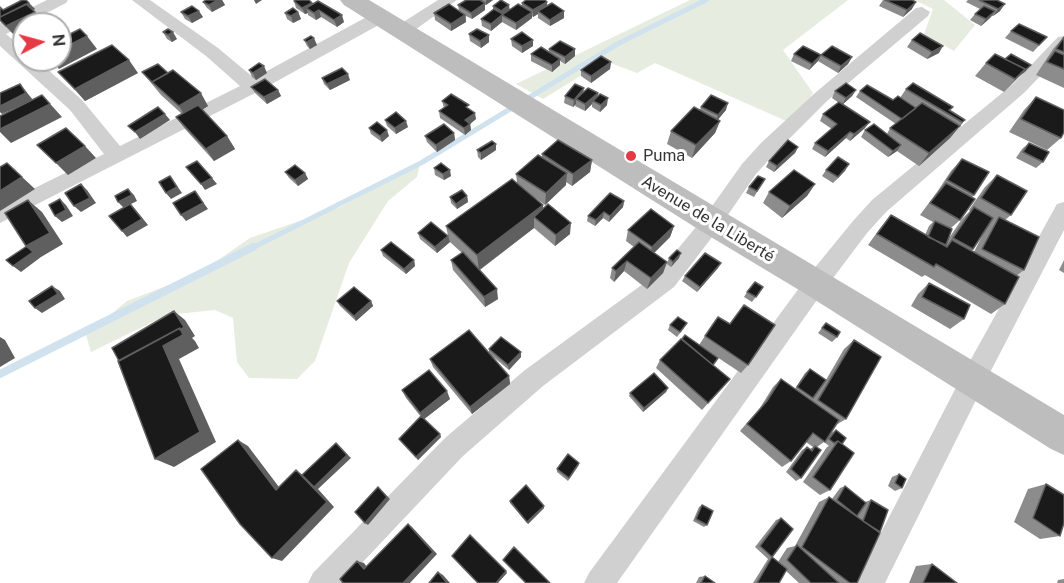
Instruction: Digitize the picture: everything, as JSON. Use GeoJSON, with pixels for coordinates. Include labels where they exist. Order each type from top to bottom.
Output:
{"type":"FeatureCollection","features":[{"type":"Feature","properties":{"kind":"street"},"geometry":{"type":"LineString","coordinates":[[0,30],[60,0]]}},
{"type":"Feature","properties":{"kind":"street"},"geometry":{"type":"LineString","coordinates":[[140,0],[212,52],[253,87]]}},
{"type":"Feature","properties":{"kind":"street","name":"Avenue de la Liberté"},"geometry":{"type":"LineString","coordinates":[[352,0],[712,222],[974,378],[1064,436]]}},
{"type":"Feature","properties":{"kind":"street"},"geometry":{"type":"LineString","coordinates":[[403,30],[449,0]]}},
{"type":"Feature","properties":{"kind":"street"},"geometry":{"type":"LineString","coordinates":[[322,583],[454,447],[534,378],[666,279],[712,222],[749,169],[768,148],[821,97],[922,12]]}},
{"type":"Feature","properties":{"kind":"street"},"geometry":{"type":"LineString","coordinates":[[0,215],[116,154],[253,87],[380,17]]}},
{"type":"Feature","properties":{"kind":"street"},"geometry":{"type":"LineString","coordinates":[[0,37],[12,48]]}},
{"type":"Feature","properties":{"kind":"street"},"geometry":{"type":"LineString","coordinates":[[599,583],[816,283],[860,226],[879,207],[1019,88],[1064,41]]}},
{"type":"Feature","properties":{"kind":"street"},"geometry":{"type":"LineString","coordinates":[[39,72],[76,105],[116,154]]}},
{"type":"Feature","properties":{"kind":"street"},"geometry":{"type":"LineString","coordinates":[[870,583],[974,378],[1064,210]]}},
{"type":"Feature","properties":{"kind":"shaded area"},"geometry":{"type":"Polygon","coordinates":[[[690,0],[848,0],[783,50],[813,93],[793,124],[655,63],[637,73],[605,61],[543,99],[516,84],[690,0]]]}},
{"type":"Feature","properties":{"kind":"shaded area"},"geometry":{"type":"Polygon","coordinates":[[[915,0],[944,0],[975,25],[954,51],[924,34],[933,9],[915,0]]]}},
{"type":"Feature","properties":{"kind":"shaded area"},"geometry":{"type":"Polygon","coordinates":[[[420,164],[417,177],[388,201],[349,263],[315,361],[297,379],[249,378],[237,362],[233,318],[215,310],[167,315],[91,352],[86,335],[127,301],[198,274],[250,238],[340,207],[420,164]]]}},
{"type":"Feature","properties":{"kind":"building"},"geometry":{"type":"Polygon","coordinates":[[[22,0],[29,3],[0,17],[0,7],[3,10],[22,0]]]}},
{"type":"Feature","properties":{"kind":"building"},"geometry":{"type":"Polygon","coordinates":[[[218,0],[209,5],[203,2],[218,0]]]}},
{"type":"Feature","properties":{"kind":"building"},"geometry":{"type":"Polygon","coordinates":[[[295,0],[309,0],[312,3],[302,8],[295,0]]]}},
{"type":"Feature","properties":{"kind":"building"},"geometry":{"type":"Polygon","coordinates":[[[466,0],[480,0],[485,3],[471,13],[458,5],[466,0]]]}},
{"type":"Feature","properties":{"kind":"building"},"geometry":{"type":"Polygon","coordinates":[[[501,0],[509,5],[501,11],[493,6],[501,0]]]}},
{"type":"Feature","properties":{"kind":"building"},"geometry":{"type":"Polygon","coordinates":[[[526,0],[545,0],[547,2],[533,10],[522,3],[526,0]]]}},
{"type":"Feature","properties":{"kind":"building"},"geometry":{"type":"Polygon","coordinates":[[[885,0],[912,0],[916,2],[907,10],[885,0]]]}},
{"type":"Feature","properties":{"kind":"building"},"geometry":{"type":"Polygon","coordinates":[[[979,0],[997,0],[1005,4],[998,9],[979,0]]]}},
{"type":"Feature","properties":{"kind":"building"},"geometry":{"type":"Polygon","coordinates":[[[318,1],[342,15],[334,20],[319,10],[314,13],[306,8],[318,1]]]}},
{"type":"Feature","properties":{"kind":"building"},"geometry":{"type":"Polygon","coordinates":[[[552,3],[564,11],[550,20],[538,11],[552,3]]]}},
{"type":"Feature","properties":{"kind":"building"},"geometry":{"type":"Polygon","coordinates":[[[26,4],[35,12],[12,12],[12,23],[6,26],[0,17],[26,4]]]}},
{"type":"Feature","properties":{"kind":"building"},"geometry":{"type":"Polygon","coordinates":[[[449,4],[465,15],[451,24],[434,13],[449,4]]]}},
{"type":"Feature","properties":{"kind":"building"},"geometry":{"type":"Polygon","coordinates":[[[518,4],[532,12],[516,23],[502,15],[518,4]]]}},
{"type":"Feature","properties":{"kind":"building"},"geometry":{"type":"Polygon","coordinates":[[[192,6],[199,11],[188,16],[181,12],[192,6]]]}},
{"type":"Feature","properties":{"kind":"building"},"geometry":{"type":"Polygon","coordinates":[[[984,6],[995,11],[986,19],[975,14],[984,6]]]}},
{"type":"Feature","properties":{"kind":"building"},"geometry":{"type":"Polygon","coordinates":[[[293,8],[298,12],[291,16],[285,13],[293,8]]]}},
{"type":"Feature","properties":{"kind":"building"},"geometry":{"type":"Polygon","coordinates":[[[494,9],[503,14],[491,24],[481,19],[494,9]]]}},
{"type":"Feature","properties":{"kind":"building"},"geometry":{"type":"Polygon","coordinates":[[[1019,24],[1047,37],[1039,45],[1011,31],[1019,24]]]}},
{"type":"Feature","properties":{"kind":"building"},"geometry":{"type":"Polygon","coordinates":[[[80,29],[87,36],[72,44],[72,33],[80,29]]]}},
{"type":"Feature","properties":{"kind":"building"},"geometry":{"type":"Polygon","coordinates":[[[168,29],[173,32],[168,35],[163,32],[168,29]]]}},
{"type":"Feature","properties":{"kind":"building"},"geometry":{"type":"Polygon","coordinates":[[[477,29],[489,35],[480,41],[469,34],[477,29]]]}},
{"type":"Feature","properties":{"kind":"building"},"geometry":{"type":"Polygon","coordinates":[[[522,32],[533,40],[522,46],[511,39],[522,32]]]}},
{"type":"Feature","properties":{"kind":"building"},"geometry":{"type":"Polygon","coordinates":[[[920,33],[943,46],[932,52],[912,40],[920,33]]]}},
{"type":"Feature","properties":{"kind":"building"},"geometry":{"type":"Polygon","coordinates":[[[311,36],[314,38],[307,42],[304,40],[311,36]]]}},
{"type":"Feature","properties":{"kind":"building"},"geometry":{"type":"Polygon","coordinates":[[[1064,37],[1064,52],[1056,49],[1064,37]]]}},
{"type":"Feature","properties":{"kind":"building"},"geometry":{"type":"Polygon","coordinates":[[[560,41],[575,49],[565,57],[549,49],[560,41]]]}},
{"type":"Feature","properties":{"kind":"building"},"geometry":{"type":"Polygon","coordinates":[[[112,45],[129,60],[75,89],[58,72],[72,72],[72,65],[112,45]]]}},
{"type":"Feature","properties":{"kind":"building"},"geometry":{"type":"Polygon","coordinates":[[[803,46],[821,55],[812,64],[794,54],[803,46]]]}},
{"type":"Feature","properties":{"kind":"building"},"geometry":{"type":"Polygon","coordinates":[[[832,46],[852,57],[841,66],[821,55],[832,46]]]}},
{"type":"Feature","properties":{"kind":"building"},"geometry":{"type":"Polygon","coordinates":[[[541,47],[560,59],[552,65],[531,54],[541,47]]]}},
{"type":"Feature","properties":{"kind":"building"},"geometry":{"type":"Polygon","coordinates":[[[1055,51],[1064,55],[1064,69],[1047,62],[1055,51]]]}},
{"type":"Feature","properties":{"kind":"building"},"geometry":{"type":"Polygon","coordinates":[[[995,54],[1025,69],[1015,79],[986,63],[995,54]]]}},
{"type":"Feature","properties":{"kind":"building"},"geometry":{"type":"Polygon","coordinates":[[[1011,54],[1031,65],[1023,72],[1025,69],[1005,59],[1011,54]]]}},
{"type":"Feature","properties":{"kind":"building"},"geometry":{"type":"Polygon","coordinates":[[[601,56],[611,62],[591,76],[581,70],[601,56]]]}},
{"type":"Feature","properties":{"kind":"building"},"geometry":{"type":"Polygon","coordinates":[[[259,63],[264,66],[253,73],[249,70],[259,63]]]}},
{"type":"Feature","properties":{"kind":"building"},"geometry":{"type":"Polygon","coordinates":[[[158,64],[168,73],[152,82],[142,72],[158,64]]]}},
{"type":"Feature","properties":{"kind":"building"},"geometry":{"type":"Polygon","coordinates":[[[342,68],[348,74],[327,84],[322,78],[342,68]]]}},
{"type":"Feature","properties":{"kind":"building"},"geometry":{"type":"Polygon","coordinates":[[[173,70],[201,93],[179,106],[152,82],[173,70]]]}},
{"type":"Feature","properties":{"kind":"building"},"geometry":{"type":"Polygon","coordinates":[[[265,79],[278,90],[264,97],[251,87],[265,79]]]}},
{"type":"Feature","properties":{"kind":"building"},"geometry":{"type":"Polygon","coordinates":[[[846,83],[856,90],[846,98],[835,91],[846,83]]]}},
{"type":"Feature","properties":{"kind":"building"},"geometry":{"type":"Polygon","coordinates":[[[913,83],[953,107],[949,110],[965,120],[962,122],[906,89],[913,83]]]}},
{"type":"Feature","properties":{"kind":"building"},"geometry":{"type":"Polygon","coordinates":[[[20,84],[26,93],[0,106],[0,93],[20,84]]]}},
{"type":"Feature","properties":{"kind":"building"},"geometry":{"type":"Polygon","coordinates":[[[575,84],[584,88],[574,100],[565,96],[575,84]]]}},
{"type":"Feature","properties":{"kind":"building"},"geometry":{"type":"Polygon","coordinates":[[[867,85],[893,100],[898,96],[916,108],[902,119],[860,91],[867,85]]]}},
{"type":"Feature","properties":{"kind":"building"},"geometry":{"type":"Polygon","coordinates":[[[588,88],[598,93],[585,104],[576,99],[588,88]]]}},
{"type":"Feature","properties":{"kind":"building"},"geometry":{"type":"Polygon","coordinates":[[[451,94],[469,105],[466,107],[475,113],[465,120],[470,124],[464,128],[439,111],[448,105],[442,101],[451,94]]]}},
{"type":"Feature","properties":{"kind":"building"},"geometry":{"type":"Polygon","coordinates":[[[600,94],[608,98],[601,105],[593,101],[600,94]]]}},
{"type":"Feature","properties":{"kind":"building"},"geometry":{"type":"Polygon","coordinates":[[[42,95],[50,104],[0,129],[0,116],[42,95]]]}},
{"type":"Feature","properties":{"kind":"building"},"geometry":{"type":"Polygon","coordinates":[[[711,95],[728,103],[718,115],[701,107],[711,95]]]}},
{"type":"Feature","properties":{"kind":"building"},"geometry":{"type":"Polygon","coordinates":[[[1036,97],[1064,110],[1064,132],[1061,138],[1021,119],[1036,97]]]}},
{"type":"Feature","properties":{"kind":"building"},"geometry":{"type":"Polygon","coordinates":[[[839,102],[870,122],[854,134],[850,132],[828,151],[815,143],[837,124],[823,114],[839,102]]]}},
{"type":"Feature","properties":{"kind":"building"},"geometry":{"type":"Polygon","coordinates":[[[922,103],[960,126],[929,153],[890,128],[922,103]]]}},
{"type":"Feature","properties":{"kind":"building"},"geometry":{"type":"Polygon","coordinates":[[[198,105],[227,136],[206,149],[176,117],[198,105]]]}},
{"type":"Feature","properties":{"kind":"building"},"geometry":{"type":"Polygon","coordinates":[[[158,107],[165,114],[135,132],[128,126],[158,107]]]}},
{"type":"Feature","properties":{"kind":"building"},"geometry":{"type":"Polygon","coordinates":[[[694,107],[720,121],[696,145],[671,131],[694,107]]]}},
{"type":"Feature","properties":{"kind":"building"},"geometry":{"type":"Polygon","coordinates":[[[396,112],[406,121],[395,128],[385,120],[396,112]]]}},
{"type":"Feature","properties":{"kind":"building"},"geometry":{"type":"Polygon","coordinates":[[[377,122],[387,130],[380,136],[369,128],[377,122]]]}},
{"type":"Feature","properties":{"kind":"building"},"geometry":{"type":"Polygon","coordinates":[[[444,124],[454,133],[436,145],[425,136],[444,124]]]}},
{"type":"Feature","properties":{"kind":"building"},"geometry":{"type":"Polygon","coordinates":[[[874,124],[901,145],[893,151],[865,130],[874,124]]]}},
{"type":"Feature","properties":{"kind":"building"},"geometry":{"type":"Polygon","coordinates":[[[66,128],[85,146],[56,163],[37,145],[66,128]]]}},
{"type":"Feature","properties":{"kind":"building"},"geometry":{"type":"Polygon","coordinates":[[[558,140],[592,160],[573,174],[542,154],[558,140]]]}},
{"type":"Feature","properties":{"kind":"building"},"geometry":{"type":"Polygon","coordinates":[[[788,140],[798,147],[777,166],[769,161],[788,140]]]}},
{"type":"Feature","properties":{"kind":"building"},"geometry":{"type":"Polygon","coordinates":[[[492,141],[496,144],[481,153],[477,150],[492,141]]]}},
{"type":"Feature","properties":{"kind":"building"},"geometry":{"type":"Polygon","coordinates":[[[1029,143],[1049,152],[1043,162],[1023,152],[1029,143]]]}},
{"type":"Feature","properties":{"kind":"building"},"geometry":{"type":"Polygon","coordinates":[[[538,155],[567,173],[546,193],[516,174],[538,155]]]}},
{"type":"Feature","properties":{"kind":"building"},"geometry":{"type":"Polygon","coordinates":[[[838,157],[849,164],[838,177],[826,170],[838,157]]]}},
{"type":"Feature","properties":{"kind":"building"},"geometry":{"type":"Polygon","coordinates":[[[962,159],[989,172],[974,195],[947,180],[962,159]]]}},
{"type":"Feature","properties":{"kind":"building"},"geometry":{"type":"Polygon","coordinates":[[[197,161],[212,178],[201,184],[186,167],[197,161]]]}},
{"type":"Feature","properties":{"kind":"building"},"geometry":{"type":"Polygon","coordinates":[[[7,163],[22,177],[0,191],[0,167],[7,163]]]}},
{"type":"Feature","properties":{"kind":"building"},"geometry":{"type":"Polygon","coordinates":[[[441,163],[450,170],[443,174],[434,168],[441,163]]]}},
{"type":"Feature","properties":{"kind":"building"},"geometry":{"type":"Polygon","coordinates":[[[295,165],[305,173],[295,180],[285,172],[295,165]]]}},
{"type":"Feature","properties":{"kind":"building"},"geometry":{"type":"Polygon","coordinates":[[[794,170],[815,184],[790,206],[769,192],[794,170]]]}},
{"type":"Feature","properties":{"kind":"building"},"geometry":{"type":"Polygon","coordinates":[[[997,175],[1027,191],[1011,215],[981,198],[997,175]]]}},
{"type":"Feature","properties":{"kind":"building"},"geometry":{"type":"Polygon","coordinates":[[[170,176],[177,187],[166,193],[159,182],[170,176]]]}},
{"type":"Feature","properties":{"kind":"building"},"geometry":{"type":"Polygon","coordinates":[[[758,176],[765,179],[757,191],[749,187],[758,176]]]}},
{"type":"Feature","properties":{"kind":"building"},"geometry":{"type":"Polygon","coordinates":[[[512,179],[543,205],[477,255],[446,226],[512,179]]]}},
{"type":"Feature","properties":{"kind":"building"},"geometry":{"type":"Polygon","coordinates":[[[946,183],[975,199],[960,220],[930,203],[946,183]]]}},
{"type":"Feature","properties":{"kind":"building"},"geometry":{"type":"Polygon","coordinates":[[[81,184],[90,198],[74,206],[65,193],[81,184]]]}},
{"type":"Feature","properties":{"kind":"building"},"geometry":{"type":"Polygon","coordinates":[[[128,189],[132,195],[118,202],[115,196],[128,189]]]}},
{"type":"Feature","properties":{"kind":"building"},"geometry":{"type":"Polygon","coordinates":[[[462,190],[467,196],[456,204],[450,197],[462,190]]]}},
{"type":"Feature","properties":{"kind":"building"},"geometry":{"type":"Polygon","coordinates":[[[195,191],[203,203],[181,215],[173,203],[195,191]]]}},
{"type":"Feature","properties":{"kind":"building"},"geometry":{"type":"Polygon","coordinates":[[[610,193],[624,201],[610,216],[604,212],[596,220],[588,216],[610,193]]]}},
{"type":"Feature","properties":{"kind":"building"},"geometry":{"type":"Polygon","coordinates":[[[60,199],[66,210],[55,216],[49,205],[60,199]]]}},
{"type":"Feature","properties":{"kind":"building"},"geometry":{"type":"Polygon","coordinates":[[[28,200],[50,233],[26,246],[5,213],[28,200]]]}},
{"type":"Feature","properties":{"kind":"building"},"geometry":{"type":"Polygon","coordinates":[[[130,204],[142,219],[122,231],[109,216],[130,204]]]}},
{"type":"Feature","properties":{"kind":"building"},"geometry":{"type":"Polygon","coordinates":[[[548,204],[571,223],[556,235],[534,217],[548,204]]]}},
{"type":"Feature","properties":{"kind":"building"},"geometry":{"type":"Polygon","coordinates":[[[974,207],[993,218],[973,249],[953,238],[974,207]]]}},
{"type":"Feature","properties":{"kind":"building"},"geometry":{"type":"Polygon","coordinates":[[[651,209],[674,226],[652,247],[628,230],[651,209]]]}},
{"type":"Feature","properties":{"kind":"building"},"geometry":{"type":"Polygon","coordinates":[[[891,215],[947,247],[952,240],[1019,277],[1005,304],[936,264],[934,267],[877,234],[891,215]]]}},
{"type":"Feature","properties":{"kind":"building"},"geometry":{"type":"Polygon","coordinates":[[[999,217],[1039,237],[1024,270],[982,249],[999,217]]]}},
{"type":"Feature","properties":{"kind":"building"},"geometry":{"type":"Polygon","coordinates":[[[935,221],[952,229],[946,245],[928,237],[935,221]]]}},
{"type":"Feature","properties":{"kind":"building"},"geometry":{"type":"Polygon","coordinates":[[[431,222],[448,236],[435,247],[418,233],[431,222]]]}},
{"type":"Feature","properties":{"kind":"building"},"geometry":{"type":"Polygon","coordinates":[[[391,242],[414,260],[404,269],[381,250],[391,242]]]}},
{"type":"Feature","properties":{"kind":"building"},"geometry":{"type":"Polygon","coordinates":[[[639,242],[667,262],[651,278],[627,261],[616,271],[612,268],[639,242]]]}},
{"type":"Feature","properties":{"kind":"building"},"geometry":{"type":"Polygon","coordinates":[[[26,246],[33,252],[13,266],[6,260],[26,246]]]}},
{"type":"Feature","properties":{"kind":"building"},"geometry":{"type":"Polygon","coordinates":[[[677,250],[681,253],[673,262],[669,258],[677,250]]]}},
{"type":"Feature","properties":{"kind":"building"},"geometry":{"type":"Polygon","coordinates":[[[463,252],[497,289],[484,297],[451,260],[463,252]]]}},
{"type":"Feature","properties":{"kind":"building"},"geometry":{"type":"Polygon","coordinates":[[[705,253],[721,263],[700,287],[685,276],[705,253]]]}},
{"type":"Feature","properties":{"kind":"building"},"geometry":{"type":"Polygon","coordinates":[[[755,282],[763,287],[756,297],[747,292],[755,282]]]}},
{"type":"Feature","properties":{"kind":"building"},"geometry":{"type":"Polygon","coordinates":[[[929,283],[970,305],[964,319],[922,297],[929,283]]]}},
{"type":"Feature","properties":{"kind":"building"},"geometry":{"type":"Polygon","coordinates":[[[52,286],[58,294],[35,308],[29,301],[52,286]]]}},
{"type":"Feature","properties":{"kind":"building"},"geometry":{"type":"Polygon","coordinates":[[[354,287],[371,301],[354,316],[337,301],[354,287]]]}},
{"type":"Feature","properties":{"kind":"building"},"geometry":{"type":"Polygon","coordinates":[[[744,305],[775,325],[748,365],[705,336],[718,317],[730,324],[744,305]]]}},
{"type":"Feature","properties":{"kind":"building"},"geometry":{"type":"Polygon","coordinates":[[[174,311],[184,327],[119,361],[112,348],[174,311]]]}},
{"type":"Feature","properties":{"kind":"building"},"geometry":{"type":"Polygon","coordinates":[[[678,317],[687,323],[680,332],[670,325],[678,317]]]}},
{"type":"Feature","properties":{"kind":"building"},"geometry":{"type":"Polygon","coordinates":[[[826,323],[840,332],[837,337],[822,328],[826,323]]]}},
{"type":"Feature","properties":{"kind":"building"},"geometry":{"type":"Polygon","coordinates":[[[180,328],[183,335],[163,346],[200,432],[155,459],[118,361],[180,328]]]}},
{"type":"Feature","properties":{"kind":"building"},"geometry":{"type":"Polygon","coordinates":[[[469,330],[509,376],[470,407],[430,359],[469,330]]]}},
{"type":"Feature","properties":{"kind":"building"},"geometry":{"type":"Polygon","coordinates":[[[685,335],[718,358],[713,365],[682,339],[685,335]]]}},
{"type":"Feature","properties":{"kind":"building"},"geometry":{"type":"Polygon","coordinates":[[[501,337],[521,352],[508,365],[489,349],[501,337]]]}},
{"type":"Feature","properties":{"kind":"building"},"geometry":{"type":"Polygon","coordinates":[[[681,339],[730,379],[708,403],[660,360],[681,339]]]}},
{"type":"Feature","properties":{"kind":"building"},"geometry":{"type":"Polygon","coordinates":[[[854,340],[881,357],[846,419],[818,400],[854,340]]]}},
{"type":"Feature","properties":{"kind":"building"},"geometry":{"type":"Polygon","coordinates":[[[810,369],[826,380],[813,398],[797,387],[810,369]]]}},
{"type":"Feature","properties":{"kind":"building"},"geometry":{"type":"Polygon","coordinates":[[[429,370],[447,391],[420,413],[402,390],[429,370]]]}},
{"type":"Feature","properties":{"kind":"building"},"geometry":{"type":"Polygon","coordinates":[[[654,373],[668,388],[644,408],[630,393],[654,373]]]}},
{"type":"Feature","properties":{"kind":"building"},"geometry":{"type":"Polygon","coordinates":[[[781,379],[839,420],[825,442],[813,433],[791,461],[747,424],[767,401],[781,379]]]}},
{"type":"Feature","properties":{"kind":"building"},"geometry":{"type":"Polygon","coordinates":[[[421,416],[440,434],[416,457],[399,439],[421,416]]]}},
{"type":"Feature","properties":{"kind":"building"},"geometry":{"type":"Polygon","coordinates":[[[836,430],[846,438],[842,444],[838,441],[834,443],[829,439],[836,430]]]}},
{"type":"Feature","properties":{"kind":"building"},"geometry":{"type":"Polygon","coordinates":[[[238,440],[276,490],[296,470],[327,502],[272,558],[240,524],[201,469],[238,440]]]}},
{"type":"Feature","properties":{"kind":"building"},"geometry":{"type":"Polygon","coordinates":[[[838,441],[854,453],[830,490],[813,477],[838,441]]]}},
{"type":"Feature","properties":{"kind":"building"},"geometry":{"type":"Polygon","coordinates":[[[336,443],[347,455],[314,487],[302,475],[336,443]]]}},
{"type":"Feature","properties":{"kind":"building"},"geometry":{"type":"Polygon","coordinates":[[[815,446],[821,450],[801,478],[791,469],[807,447],[812,451],[815,446]]]}},
{"type":"Feature","properties":{"kind":"building"},"geometry":{"type":"Polygon","coordinates":[[[568,454],[579,463],[569,478],[557,469],[568,454]]]}},
{"type":"Feature","properties":{"kind":"building"},"geometry":{"type":"Polygon","coordinates":[[[899,474],[906,479],[902,488],[895,483],[899,474]]]}},
{"type":"Feature","properties":{"kind":"building"},"geometry":{"type":"Polygon","coordinates":[[[1046,484],[1064,495],[1064,523],[1060,536],[1033,518],[1046,484]]]}},
{"type":"Feature","properties":{"kind":"building"},"geometry":{"type":"Polygon","coordinates":[[[526,485],[544,506],[527,522],[510,501],[526,485]]]}},
{"type":"Feature","properties":{"kind":"building"},"geometry":{"type":"Polygon","coordinates":[[[845,486],[866,503],[857,516],[837,500],[845,486]]]}},
{"type":"Feature","properties":{"kind":"building"},"geometry":{"type":"Polygon","coordinates":[[[378,487],[387,497],[365,523],[355,512],[378,487]]]}},
{"type":"Feature","properties":{"kind":"building"},"geometry":{"type":"Polygon","coordinates":[[[829,497],[880,533],[857,583],[850,583],[802,547],[829,497]]]}},
{"type":"Feature","properties":{"kind":"building"},"geometry":{"type":"Polygon","coordinates":[[[871,500],[888,510],[880,532],[863,521],[871,500]]]}},
{"type":"Feature","properties":{"kind":"building"},"geometry":{"type":"Polygon","coordinates":[[[702,505],[713,511],[707,525],[696,519],[702,505]]]}},
{"type":"Feature","properties":{"kind":"building"},"geometry":{"type":"Polygon","coordinates":[[[781,518],[793,529],[772,557],[760,546],[781,518]]]}},
{"type":"Feature","properties":{"kind":"building"},"geometry":{"type":"Polygon","coordinates":[[[408,524],[433,552],[403,583],[343,583],[340,579],[357,561],[364,569],[408,524]]]}},
{"type":"Feature","properties":{"kind":"building"},"geometry":{"type":"Polygon","coordinates":[[[470,535],[506,571],[496,583],[478,583],[452,556],[470,535]]]}},
{"type":"Feature","properties":{"kind":"building"},"geometry":{"type":"Polygon","coordinates":[[[797,545],[839,583],[811,583],[787,560],[797,545]]]}},
{"type":"Feature","properties":{"kind":"building"},"geometry":{"type":"Polygon","coordinates":[[[514,547],[550,583],[526,583],[503,560],[514,547]]]}},
{"type":"Feature","properties":{"kind":"building"},"geometry":{"type":"Polygon","coordinates":[[[772,557],[787,569],[779,583],[757,583],[772,557]]]}},
{"type":"Feature","properties":{"kind":"building"},"geometry":{"type":"Polygon","coordinates":[[[932,564],[957,583],[923,583],[932,564]]]}},
{"type":"Feature","properties":{"kind":"building"},"geometry":{"type":"Polygon","coordinates":[[[438,572],[447,583],[429,583],[438,572]]]}},
{"type":"Feature","properties":{"kind":"building"},"geometry":{"type":"Polygon","coordinates":[[[705,576],[715,583],[701,583],[705,576]]]}},
{"type":"Feature","properties":{"kind":"waterway"},"geometry":{"type":"LineString","coordinates":[[250,249],[421,163],[619,43],[706,0]]}},
{"type":"Feature","properties":{"kind":"waterway"},"geometry":{"type":"LineString","coordinates":[[0,374],[253,247]]}},
{"type":"Feature","properties":{"kind":"place","name":"Puma"},"geometry":{"type":"Point","coordinates":[631,156]}}]}
